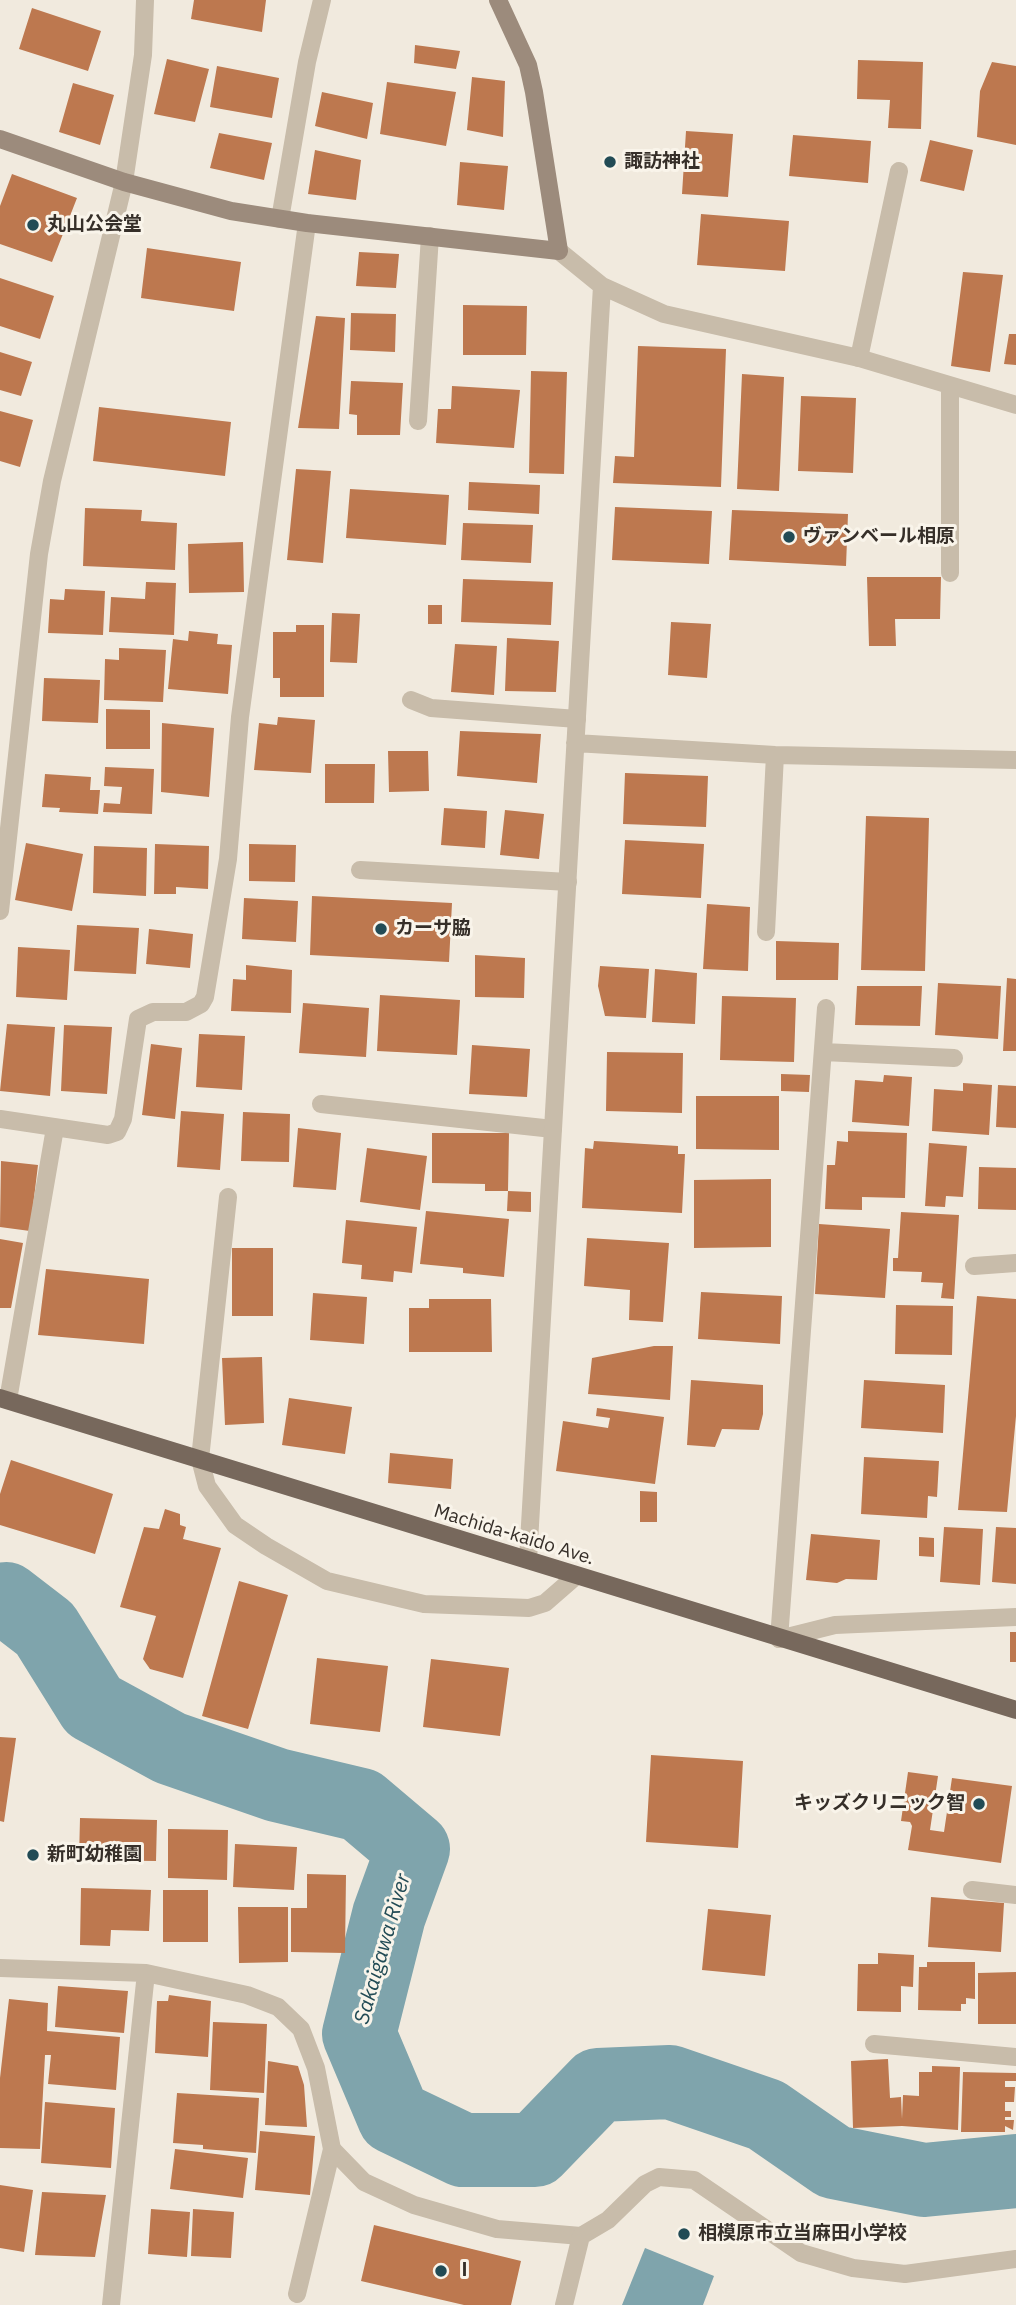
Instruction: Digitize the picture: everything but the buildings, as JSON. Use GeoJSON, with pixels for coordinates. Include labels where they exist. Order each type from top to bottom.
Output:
{"type":"FeatureCollection","features":[{"type":"Feature","properties":{"kind":"main road","name":"Machida-kaido Ave."},"geometry":{"type":"LineString","coordinates":[[4,1399],[1016,1710]]}},
{"type":"Feature","properties":{"kind":"street"},"geometry":{"type":"LineString","coordinates":[[0,911],[39,554],[52,481],[124,182],[143,55],[145,0]]}},
{"type":"Feature","properties":{"kind":"street"},"geometry":{"type":"LineString","coordinates":[[280,219],[307,62],[322,0]]}},
{"type":"Feature","properties":{"kind":"street"},"geometry":{"type":"LineString","coordinates":[[498,0],[528,65],[559,251]]}},
{"type":"Feature","properties":{"kind":"street"},"geometry":{"type":"LineString","coordinates":[[0,139],[124,182],[231,211],[307,223],[559,251],[602,286],[636,304],[688,321],[859,358],[1016,405]]}},
{"type":"Feature","properties":{"kind":"street"},"geometry":{"type":"LineString","coordinates":[[859,358],[899,171]]}},
{"type":"Feature","properties":{"kind":"street"},"geometry":{"type":"LineString","coordinates":[[0,1119],[108,1135],[117,1132],[123,1119],[138,1019],[153,1012],[186,1012],[201,1004],[205,997],[228,859],[240,717],[307,223]]}},
{"type":"Feature","properties":{"kind":"street"},"geometry":{"type":"LineString","coordinates":[[418,421],[430,236]]}},
{"type":"Feature","properties":{"kind":"street"},"geometry":{"type":"LineString","coordinates":[[528,1559],[602,286]]}},
{"type":"Feature","properties":{"kind":"street"},"geometry":{"type":"LineString","coordinates":[[950,386],[950,573]]}},
{"type":"Feature","properties":{"kind":"street"},"geometry":{"type":"LineString","coordinates":[[411,700],[430,708],[577,719]]}},
{"type":"Feature","properties":{"kind":"street"},"geometry":{"type":"LineString","coordinates":[[575,743],[775,755],[1016,760]]}},
{"type":"Feature","properties":{"kind":"street"},"geometry":{"type":"LineString","coordinates":[[766,932],[775,755]]}},
{"type":"Feature","properties":{"kind":"street"},"geometry":{"type":"LineString","coordinates":[[360,870],[568,882]]}},
{"type":"Feature","properties":{"kind":"street"},"geometry":{"type":"LineString","coordinates":[[826,1008],[779,1639],[835,1625],[1016,1617]]}},
{"type":"Feature","properties":{"kind":"street"},"geometry":{"type":"LineString","coordinates":[[823,1052],[954,1058]]}},
{"type":"Feature","properties":{"kind":"street"},"geometry":{"type":"LineString","coordinates":[[321,1104],[553,1129]]}},
{"type":"Feature","properties":{"kind":"street"},"geometry":{"type":"LineString","coordinates":[[4,1399],[55,1128]]}},
{"type":"Feature","properties":{"kind":"street"},"geometry":{"type":"LineString","coordinates":[[228,1198],[200,1459],[207,1486],[235,1525],[327,1581],[424,1604],[529,1608],[545,1603],[576,1576]]}},
{"type":"Feature","properties":{"kind":"street"},"geometry":{"type":"LineString","coordinates":[[974,1266],[1016,1263]]}},
{"type":"Feature","properties":{"kind":"street"},"geometry":{"type":"LineString","coordinates":[[972,1890],[1016,1895]]}},
{"type":"Feature","properties":{"kind":"street"},"geometry":{"type":"LineString","coordinates":[[0,1968],[146,1973],[247,1995],[278,2007],[301,2029],[316,2067],[332,2150],[297,2294]]}},
{"type":"Feature","properties":{"kind":"street"},"geometry":{"type":"LineString","coordinates":[[111,2305],[119,2251],[146,1973]]}},
{"type":"Feature","properties":{"kind":"street"},"geometry":{"type":"LineString","coordinates":[[874,2044],[1016,2057]]}},
{"type":"Feature","properties":{"kind":"street"},"geometry":{"type":"LineString","coordinates":[[332,2150],[348,2169],[364,2182],[414,2205],[498,2229],[580,2236],[608,2220],[645,2184],[659,2178],[681,2177],[694,2180],[801,2253],[853,2268],[905,2274],[1016,2259]]}},
{"type":"Feature","properties":{"kind":"street"},"geometry":{"type":"LineString","coordinates":[[564,2305],[580,2236]]}},
{"type":"Feature","properties":{"kind":"water"},"geometry":{"type":"Polygon","coordinates":[[[645,2248],[714,2276],[703,2305],[622,2305],[645,2248]]]}},
{"type":"Feature","properties":{"kind":"waterway","name":"Sakaigawa River"},"geometry":{"type":"LineString","coordinates":[[0,1600],[6,1599],[45,1629],[93,1706],[170,1748],[277,1785],[361,1805],[413,1849],[389,1915],[359,2034],[394,2117],[463,2150],[535,2150],[598,2085],[670,2082],[766,2115],[834,2162],[924,2180],[1016,2171]]}},
{"type":"Feature","properties":{"kind":"place","name":"諏訪神社"},"geometry":{"type":"Point","coordinates":[610,162]}},
{"type":"Feature","properties":{"kind":"place","name":"丸山公会堂"},"geometry":{"type":"Point","coordinates":[33,225]}},
{"type":"Feature","properties":{"kind":"place","name":"ヴァンベール相原"},"geometry":{"type":"Point","coordinates":[789,537]}},
{"type":"Feature","properties":{"kind":"place","name":"カーサ脇"},"geometry":{"type":"Point","coordinates":[381,929]}},
{"type":"Feature","properties":{"kind":"place","name":"キッズクリニック智"},"geometry":{"type":"Point","coordinates":[979,1804]}},
{"type":"Feature","properties":{"kind":"place","name":"新町幼稚園"},"geometry":{"type":"Point","coordinates":[33,1855]}},
{"type":"Feature","properties":{"kind":"place","name":"相模原市立当麻田小学校"},"geometry":{"type":"Point","coordinates":[684,2234]}},
{"type":"Feature","properties":{"kind":"place","name":"Ⅰ"},"geometry":{"type":"Point","coordinates":[441,2271]}}]}
